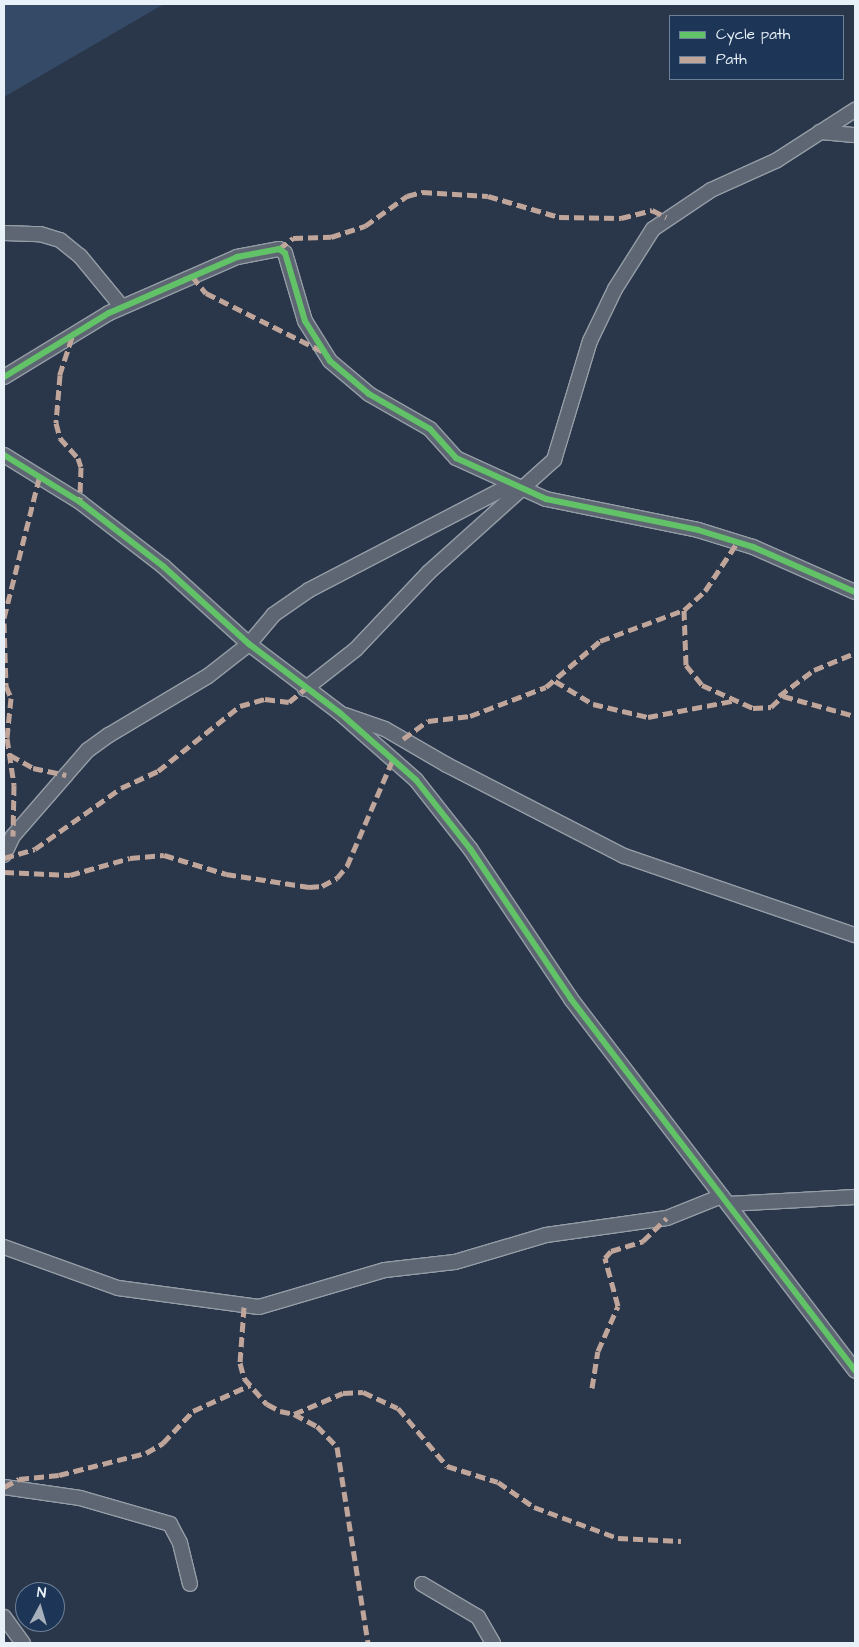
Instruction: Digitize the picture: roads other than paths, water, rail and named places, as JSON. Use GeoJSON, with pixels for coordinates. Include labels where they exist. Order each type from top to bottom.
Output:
{"type":"FeatureCollection","features":[{"type":"Feature","properties":{"kind":"street"},"geometry":{"type":"LineString","coordinates":[[4,855],[13,836],[88,750],[173,699],[249,644],[273,615],[309,590],[540,476],[554,460],[590,342],[615,289],[653,229],[712,190],[777,160],[855,110]]}},
{"type":"Feature","properties":{"kind":"street"},"geometry":{"type":"LineString","coordinates":[[820,132],[855,135]]}},
{"type":"Feature","properties":{"kind":"street"},"geometry":{"type":"LineString","coordinates":[[4,233],[40,234],[60,240],[80,256],[122,307]]}},
{"type":"Feature","properties":{"kind":"street"},"geometry":{"type":"LineString","coordinates":[[4,377],[122,307],[236,257],[279,248],[285,253],[305,321],[341,372],[369,394],[430,429],[456,458],[516,487],[564,503],[698,530],[753,547],[855,592]]}},
{"type":"Feature","properties":{"kind":"street"},"geometry":{"type":"LineString","coordinates":[[4,455],[88,508],[164,567],[249,644],[305,689],[340,713],[393,759],[436,804],[571,999],[855,1371]]}},
{"type":"Feature","properties":{"kind":"street"},"geometry":{"type":"LineString","coordinates":[[305,689],[356,649],[429,572],[516,487]]}},
{"type":"Feature","properties":{"kind":"street"},"geometry":{"type":"LineString","coordinates":[[340,713],[385,729],[447,766],[624,856],[855,935]]}},
{"type":"Feature","properties":{"kind":"street"},"geometry":{"type":"LineString","coordinates":[[4,1247],[118,1288],[259,1307],[385,1270],[454,1262],[546,1235],[667,1218],[725,1200],[855,1197]]}},
{"type":"Feature","properties":{"kind":"street"},"geometry":{"type":"LineString","coordinates":[[4,1487],[80,1498],[170,1524],[180,1543],[190,1584]]}},
{"type":"Feature","properties":{"kind":"street"},"geometry":{"type":"LineString","coordinates":[[422,1584],[478,1617],[493,1643]]}},
{"type":"Feature","properties":{"kind":"street"},"geometry":{"type":"LineString","coordinates":[[4,1617],[23,1643]]}}]}
